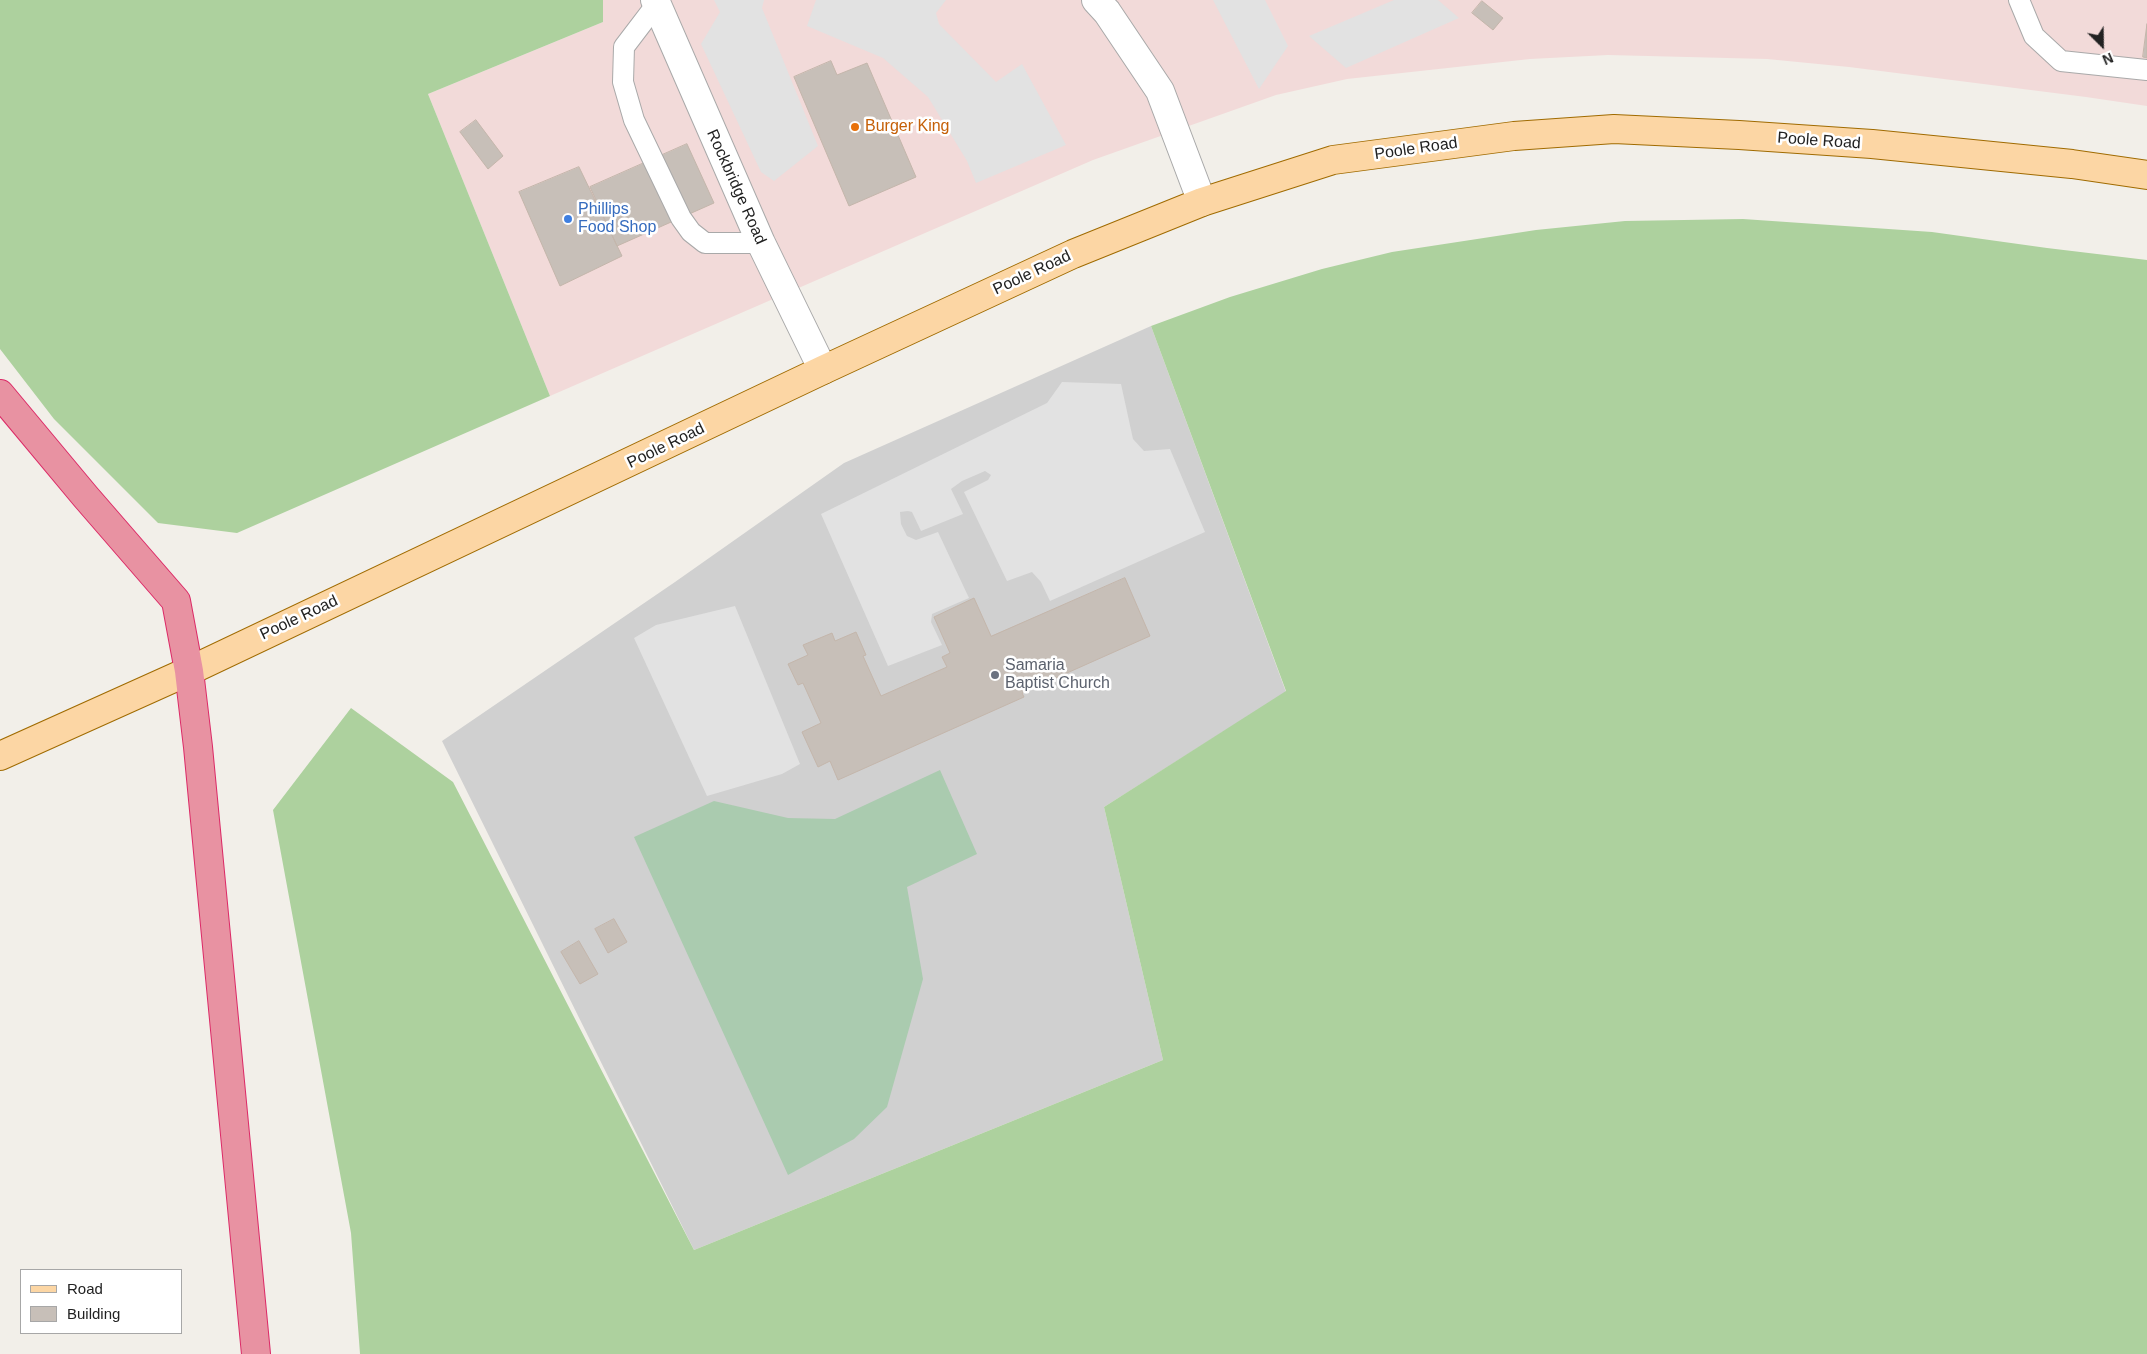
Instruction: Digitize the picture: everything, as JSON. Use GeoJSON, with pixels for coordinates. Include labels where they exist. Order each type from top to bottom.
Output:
{"type":"FeatureCollection","features":[{"type":"Feature","properties":{"kind":"highway"},"geometry":{"type":"LineString","coordinates":[[0,394],[176,601],[189,671],[200,762],[256,1354]]}},
{"type":"Feature","properties":{"kind":"main road","name":"Poole Road"},"geometry":{"type":"LineString","coordinates":[[0,756],[189,671],[823,370],[1073,254],[1202,202],[1333,160],[1514,136],[1614,128],[1872,144],[2063,163],[2147,175]]}},
{"type":"Feature","properties":{"kind":"street"},"geometry":{"type":"LineString","coordinates":[[1096,0],[1107,12],[1160,91],[1202,202]]}},
{"type":"Feature","properties":{"kind":"street","name":"Rockbridge Road"},"geometry":{"type":"LineString","coordinates":[[655,2],[761,243],[823,370]]}},
{"type":"Feature","properties":{"kind":"lane"},"geometry":{"type":"LineString","coordinates":[[2018,0],[2034,36],[2061,61],[2147,70]]}},
{"type":"Feature","properties":{"kind":"lane"},"geometry":{"type":"LineString","coordinates":[[655,2],[624,47],[623,82],[634,120],[681,218],[691,232],[705,243],[761,243]]}},
{"type":"Feature","properties":{"kind":"shaded area"},"geometry":{"type":"Polygon","coordinates":[[[603,0],[2147,0],[2147,106],[1849,67],[1767,59],[1608,55],[1530,59],[1347,79],[1276,95],[1093,160],[550,396],[428,94],[603,22],[603,0]]]}},
{"type":"Feature","properties":{"kind":"shaded area"},"geometry":{"type":"Polygon","coordinates":[[[714,0],[764,0],[762,8],[818,146],[774,181],[761,172],[701,44],[720,12],[714,0]]]}},
{"type":"Feature","properties":{"kind":"shaded area"},"geometry":{"type":"Polygon","coordinates":[[[816,0],[946,0],[936,13],[939,24],[996,82],[1022,64],[1066,145],[976,183],[967,161],[928,97],[883,58],[807,26],[816,0]]]}},
{"type":"Feature","properties":{"kind":"shaded area"},"geometry":{"type":"Polygon","coordinates":[[[1213,0],[1265,0],[1288,46],[1259,89],[1213,0]]]}},
{"type":"Feature","properties":{"kind":"shaded area"},"geometry":{"type":"Polygon","coordinates":[[[1394,0],[1438,0],[1459,18],[1346,68],[1309,36],[1394,0]]]}},
{"type":"Feature","properties":{"kind":"shaded area"},"geometry":{"type":"Polygon","coordinates":[[[1151,326],[1286,692],[1104,807],[1163,1060],[694,1250],[442,741],[675,582],[844,463],[1151,326]]]}},
{"type":"Feature","properties":{"kind":"shaded area"},"geometry":{"type":"Polygon","coordinates":[[[1062,382],[1121,384],[1133,439],[1144,451],[1170,449],[1205,532],[1050,601],[1041,582],[1032,572],[1007,581],[964,492],[988,480],[991,475],[985,471],[962,481],[951,489],[963,514],[921,531],[912,512],[900,512],[901,524],[907,536],[916,540],[938,532],[969,598],[932,614],[931,622],[942,645],[888,666],[821,514],[1047,403],[1062,382]]]}},
{"type":"Feature","properties":{"kind":"shaded area"},"geometry":{"type":"Polygon","coordinates":[[[735,606],[800,764],[782,774],[707,796],[634,638],[656,625],[735,606]]]}},
{"type":"Feature","properties":{"kind":"green space"},"geometry":{"type":"Polygon","coordinates":[[[0,0],[603,0],[603,22],[428,94],[550,396],[237,533],[158,523],[54,419],[0,349],[0,0]]]}},
{"type":"Feature","properties":{"kind":"green space"},"geometry":{"type":"Polygon","coordinates":[[[1743,219],[1932,232],[2147,260],[2147,1354],[360,1354],[351,1233],[273,810],[351,708],[453,782],[694,1250],[1163,1060],[1104,807],[1286,691],[1151,326],[1230,297],[1322,269],[1392,252],[1536,230],[1625,221],[1743,219]]]}},
{"type":"Feature","properties":{"kind":"green space"},"geometry":{"type":"Polygon","coordinates":[[[940,770],[977,854],[907,887],[923,979],[887,1107],[854,1139],[788,1175],[634,837],[714,801],[788,818],[835,819],[940,770]]]}},
{"type":"Feature","properties":{"kind":"building"},"geometry":{"type":"Polygon","coordinates":[[[1482,1],[1503,18],[1493,30],[1472,13],[1482,1]]]}},
{"type":"Feature","properties":{"kind":"building"},"geometry":{"type":"Polygon","coordinates":[[[2147,24],[2147,58],[2143,57],[2147,24]]]}},
{"type":"Feature","properties":{"kind":"building","name":"Burger King"},"geometry":{"type":"Polygon","coordinates":[[[831,61],[837,75],[867,63],[916,177],[849,206],[794,77],[831,61]]]}},
{"type":"Feature","properties":{"kind":"building"},"geometry":{"type":"Polygon","coordinates":[[[476,120],[503,156],[488,169],[460,132],[476,120]]]}},
{"type":"Feature","properties":{"kind":"building"},"geometry":{"type":"Polygon","coordinates":[[[687,144],[714,203],[617,246],[590,187],[687,144]]]}},
{"type":"Feature","properties":{"kind":"building","name":"Phillips Food Shop"},"geometry":{"type":"Polygon","coordinates":[[[579,167],[622,256],[560,286],[519,192],[579,167]]]}},
{"type":"Feature","properties":{"kind":"building","name":"Samaria Baptist Church"},"geometry":{"type":"Polygon","coordinates":[[[1125,578],[1150,636],[1022,693],[1024,697],[838,780],[830,761],[818,767],[802,732],[821,723],[803,683],[798,685],[788,664],[808,655],[803,645],[832,633],[835,641],[856,632],[866,655],[863,656],[881,696],[947,667],[942,657],[950,653],[934,617],[974,598],[991,636],[1125,578]]]}},
{"type":"Feature","properties":{"kind":"building"},"geometry":{"type":"Polygon","coordinates":[[[614,919],[627,942],[608,953],[595,929],[614,919]]]}},
{"type":"Feature","properties":{"kind":"building"},"geometry":{"type":"Polygon","coordinates":[[[579,941],[598,974],[580,984],[561,952],[579,941]]]}},
{"type":"Feature","properties":{"kind":"place","name":"Burger King"},"geometry":{"type":"Point","coordinates":[855,127]}},
{"type":"Feature","properties":{"kind":"place","name":"Phillips Food Shop"},"geometry":{"type":"Point","coordinates":[568,219]}},
{"type":"Feature","properties":{"kind":"place","name":"Samaria Baptist Church"},"geometry":{"type":"Point","coordinates":[995,675]}}]}
